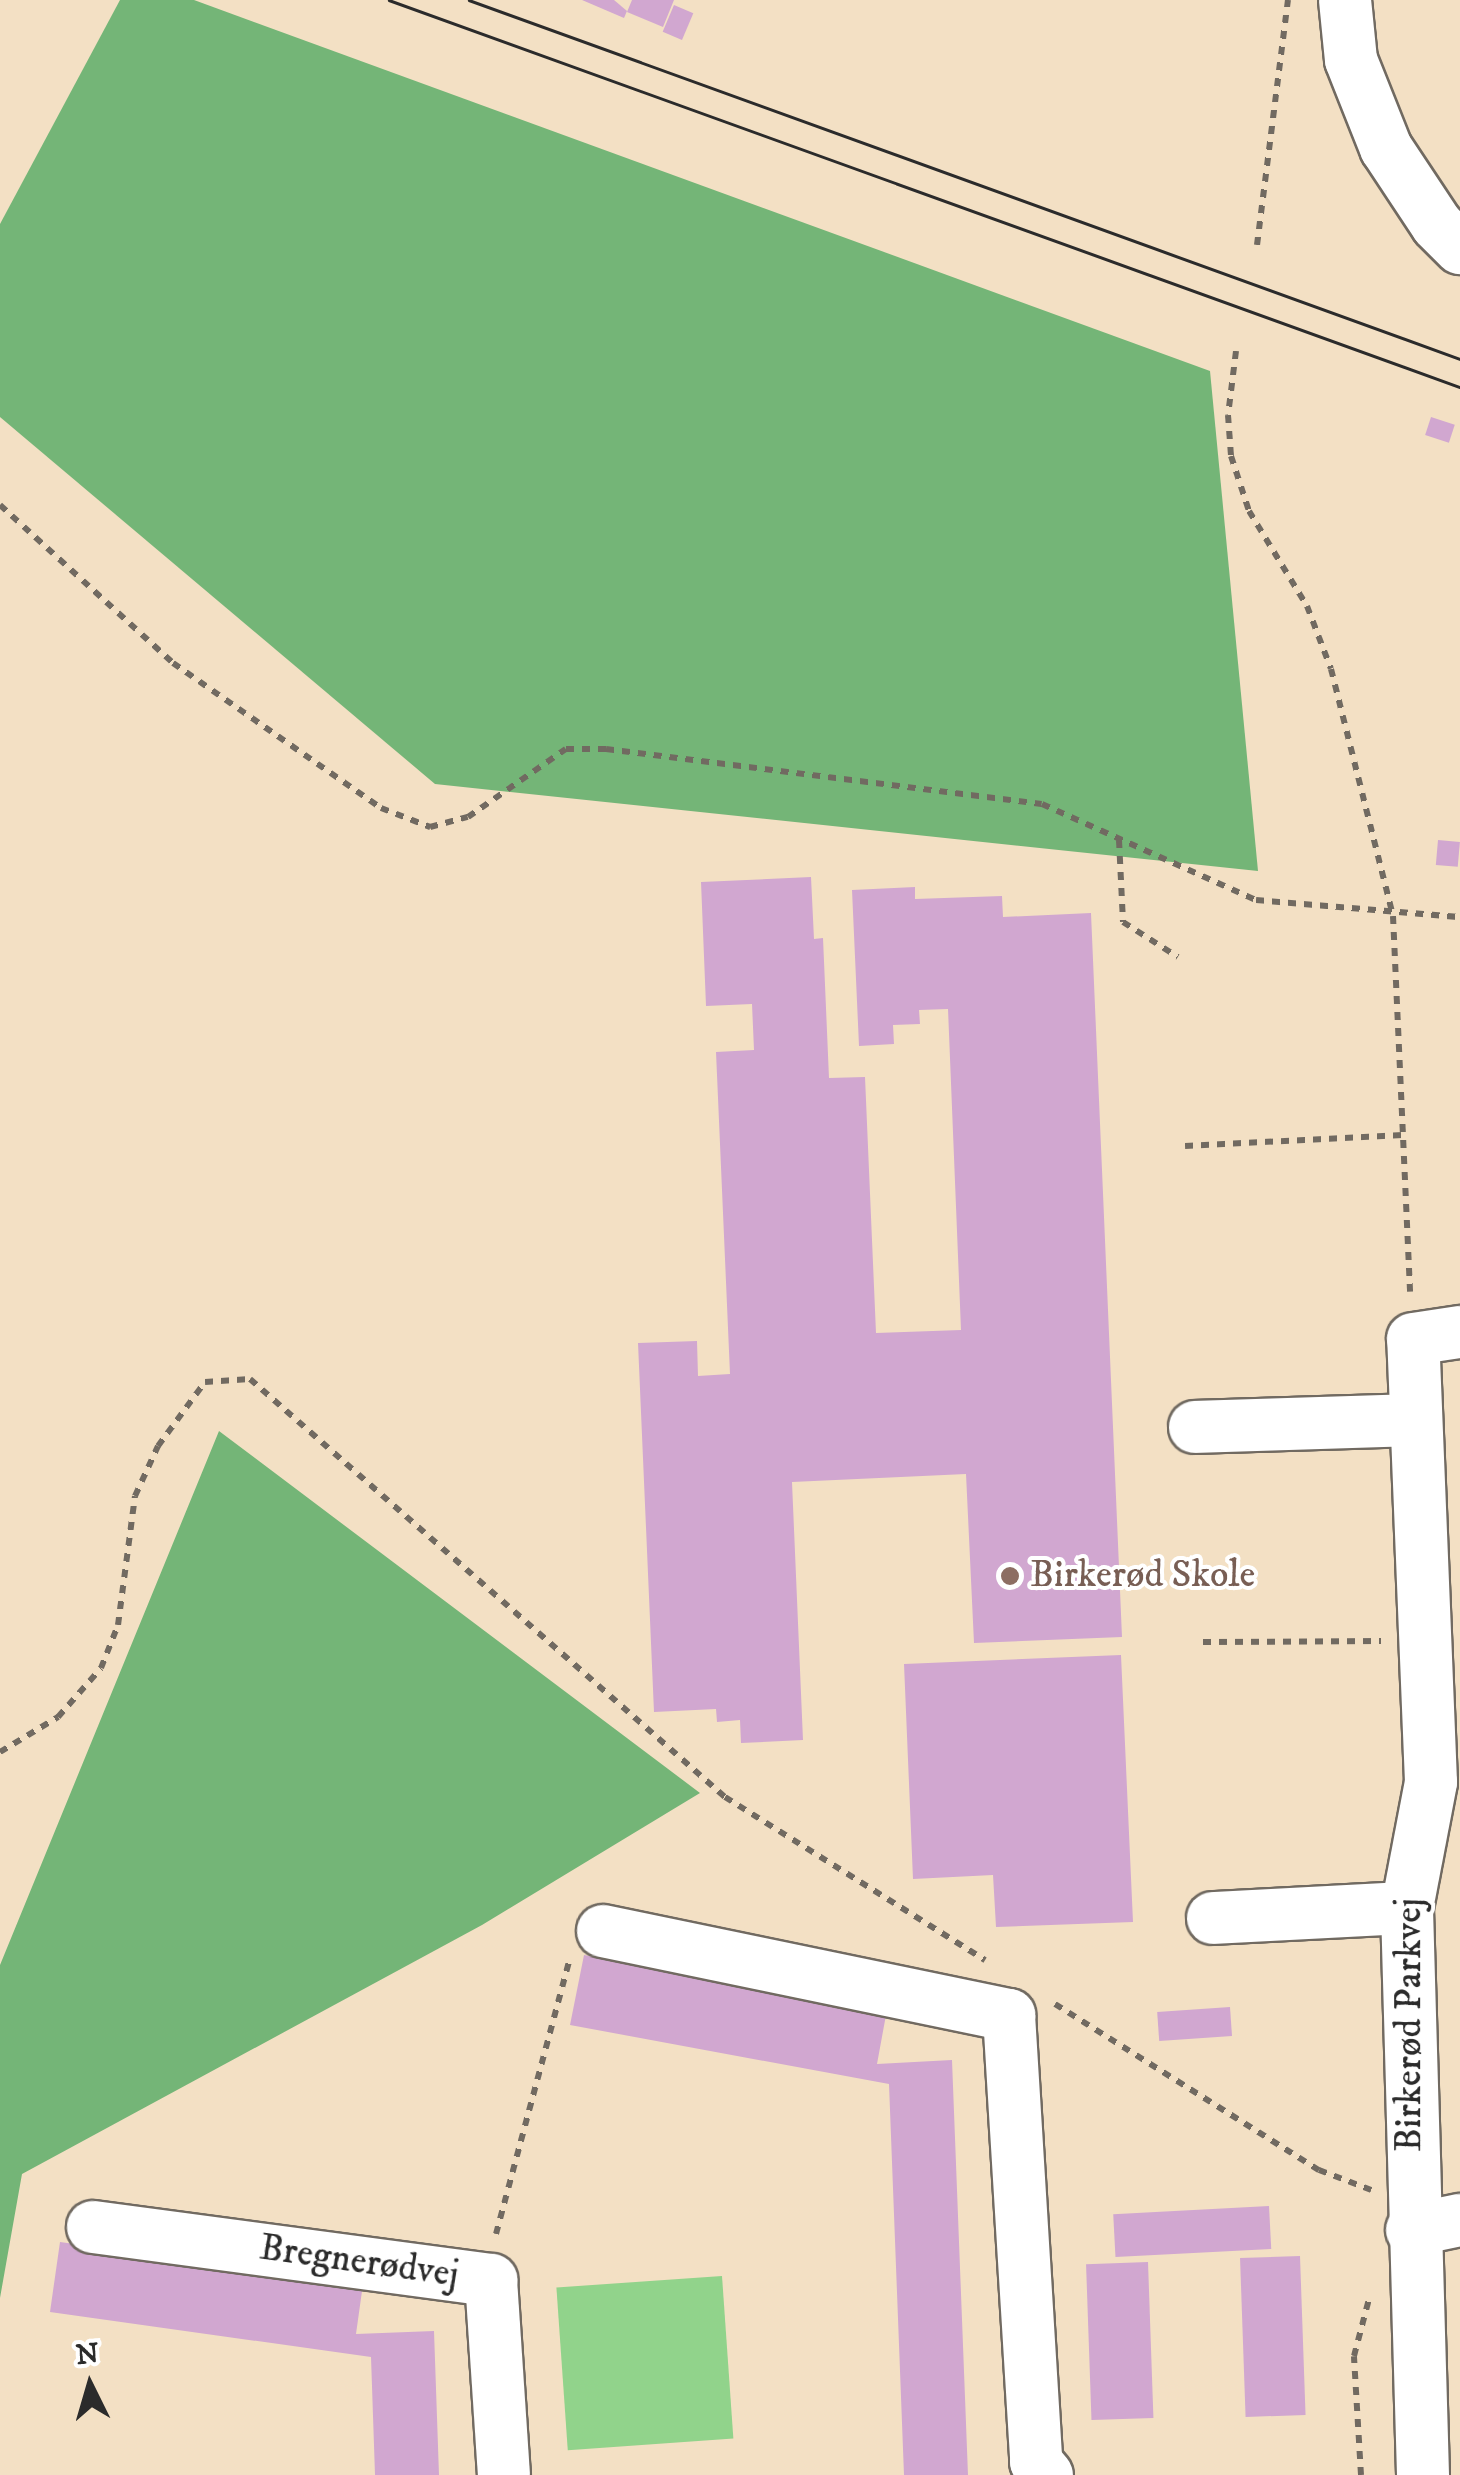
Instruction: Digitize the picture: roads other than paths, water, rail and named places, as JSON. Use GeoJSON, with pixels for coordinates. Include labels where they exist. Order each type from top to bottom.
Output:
{"type":"FeatureCollection","features":[{"type":"Feature","properties":{"kind":"street"},"geometry":{"type":"LineString","coordinates":[[1346,0],[1351,60],[1386,148],[1437,225],[1460,248]]}},
{"type":"Feature","properties":{"kind":"street","name":"Birkerød Parkvej"},"geometry":{"type":"LineString","coordinates":[[1423,2475],[1407,1908],[1431,1782],[1413,1420],[1436,1335]]}},
{"type":"Feature","properties":{"kind":"street"},"geometry":{"type":"LineString","coordinates":[[1195,1427],[1413,1420]]}},
{"type":"Feature","properties":{"kind":"street"},"geometry":{"type":"LineString","coordinates":[[1212,1918],[1407,1908]]}},
{"type":"Feature","properties":{"kind":"street"},"geometry":{"type":"LineString","coordinates":[[603,1931],[1009,2015],[1036,2462],[1047,2475]]}},
{"type":"Feature","properties":{"kind":"street","name":"Bregnerødvej"},"geometry":{"type":"LineString","coordinates":[[93,2227],[491,2280],[504,2475]]}},
{"type":"Feature","properties":{"kind":"tram line"},"geometry":{"type":"LineString","coordinates":[[389,0],[1460,387]]}},
{"type":"Feature","properties":{"kind":"tram line"},"geometry":{"type":"LineString","coordinates":[[469,0],[1460,359]]}},
{"type":"Feature","properties":{"kind":"place","name":"Birkerød Skole"},"geometry":{"type":"Point","coordinates":[1010,1576]}}]}
